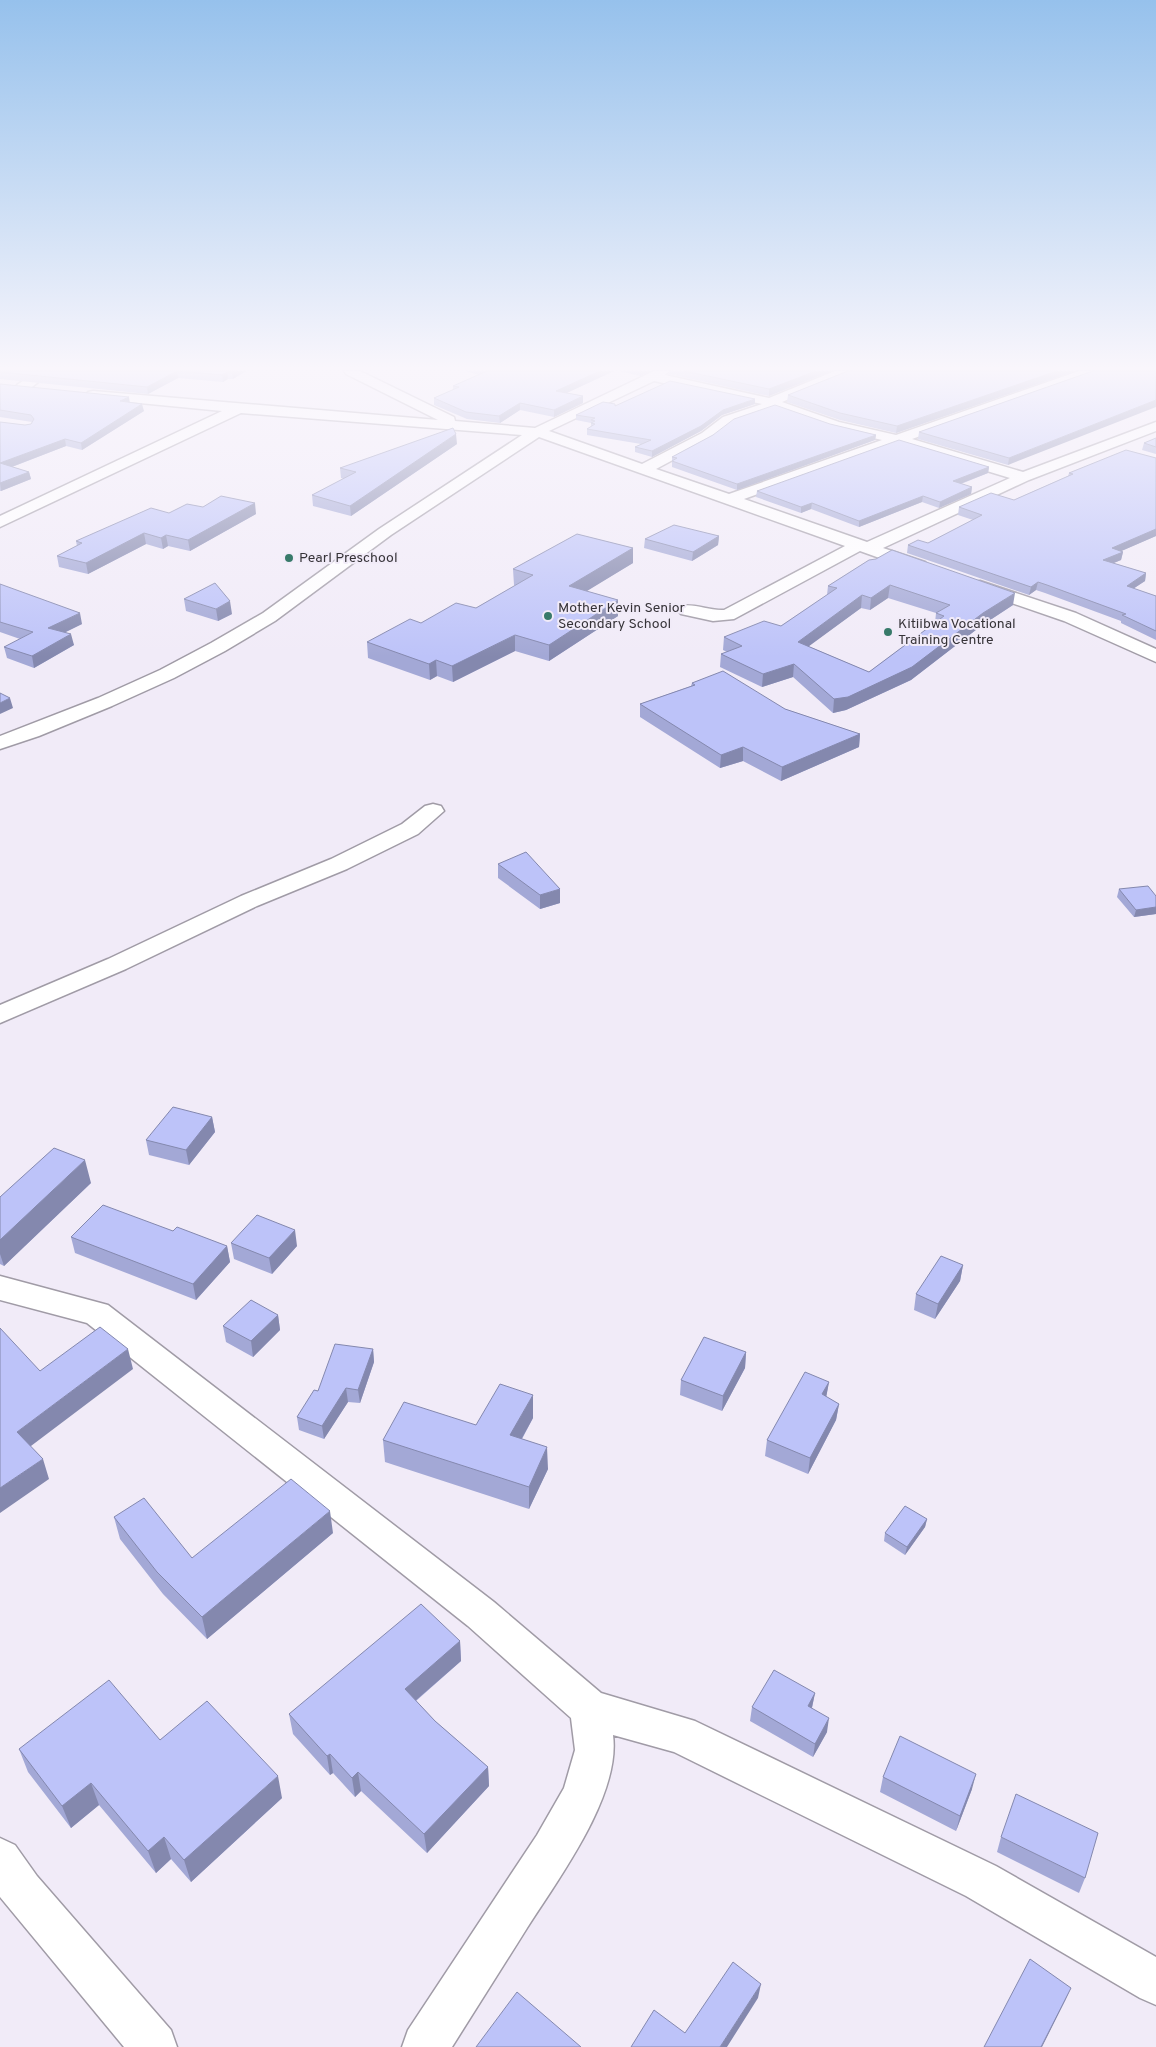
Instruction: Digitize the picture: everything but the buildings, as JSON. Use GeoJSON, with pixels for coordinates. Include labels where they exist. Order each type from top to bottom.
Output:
{"type":"FeatureCollection","features":[{"type":"Feature","properties":{"kind":"street"},"geometry":{"type":"LineString","coordinates":[[4,518],[115,467]]}},
{"type":"Feature","properties":{"kind":"street"},"geometry":{"type":"LineString","coordinates":[[0,743],[105,702],[167,674],[218,647],[269,617],[400,522],[484,467]]}},
{"type":"Feature","properties":{"kind":"street"},"geometry":{"type":"LineString","coordinates":[[637,467],[932,570]]}},
{"type":"Feature","properties":{"kind":"street"},"geometry":{"type":"LineString","coordinates":[[644,469],[649,467]]}},
{"type":"Feature","properties":{"kind":"street"},"geometry":{"type":"LineString","coordinates":[[730,499],[819,467]]}},
{"type":"Feature","properties":{"kind":"street"},"geometry":{"type":"LineString","coordinates":[[988,467],[1024,477]]}},
{"type":"Feature","properties":{"kind":"street"},"geometry":{"type":"LineString","coordinates":[[687,610],[712,616],[728,615],[864,547],[1051,467]]}},
{"type":"Feature","properties":{"kind":"street"},"geometry":{"type":"LineString","coordinates":[[969,583],[1070,617],[1156,656]]}},
{"type":"Feature","properties":{"kind":"street"},"geometry":{"type":"LineString","coordinates":[[0,1015],[117,964],[249,901],[339,864],[410,829],[433,811]]}},
{"type":"Feature","properties":{"kind":"street"},"geometry":{"type":"LineString","coordinates":[[0,1288],[97,1314],[481,1614],[590,1709],[681,1735],[982,1881],[1156,1982]]}},
{"type":"Feature","properties":{"kind":"street"},"geometry":{"type":"LineString","coordinates":[[425,2047],[552,1850],[583,1796],[595,1750],[590,1709]]}},
{"type":"Feature","properties":{"kind":"street"},"geometry":{"type":"LineString","coordinates":[[0,1860],[22,1891],[154,2047]]}},
{"type":"Feature","properties":{"kind":"place","name":"Pearl Preschool"},"geometry":{"type":"Point","coordinates":[289,558]}},
{"type":"Feature","properties":{"kind":"place","name":"Mother Kevin Senior Secondary School"},"geometry":{"type":"Point","coordinates":[548,616]}},
{"type":"Feature","properties":{"kind":"place","name":"Kitiibwa Vocational Training Centre"},"geometry":{"type":"Point","coordinates":[888,632]}}]}
